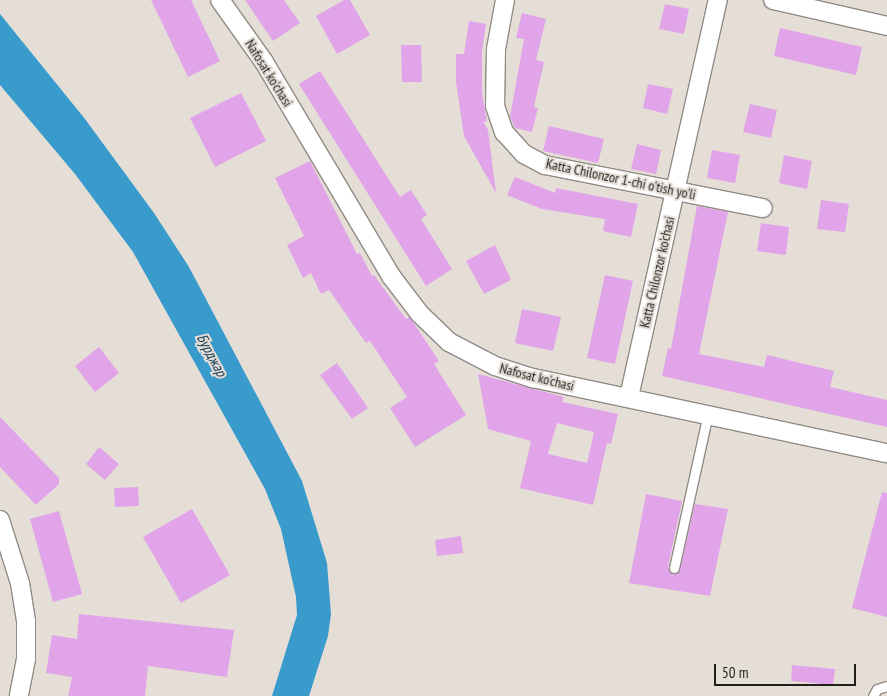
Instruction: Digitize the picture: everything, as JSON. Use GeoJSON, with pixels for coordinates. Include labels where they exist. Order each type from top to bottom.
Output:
{"type":"FeatureCollection","features":[{"type":"Feature","properties":{"kind":"street","name":"Nafosat ko'chasi"},"geometry":{"type":"LineString","coordinates":[[220,0],[264,62],[386,267],[420,314],[449,342],[495,366],[533,378],[629,397],[887,454]]}},
{"type":"Feature","properties":{"kind":"street","name":"Katta Chilonzor 1-chi o'tish yo'li"},"geometry":{"type":"LineString","coordinates":[[504,0],[496,49],[495,98],[504,132],[524,154],[545,165],[763,208]]}},
{"type":"Feature","properties":{"kind":"street","name":"Katta Chilonzor ko'chasi"},"geometry":{"type":"LineString","coordinates":[[629,397],[718,0]]}},
{"type":"Feature","properties":{"kind":"street"},"geometry":{"type":"LineString","coordinates":[[773,0],[887,26]]}},
{"type":"Feature","properties":{"kind":"street"},"geometry":{"type":"LineString","coordinates":[[0,520],[20,583],[26,621],[26,659],[19,696]]}},
{"type":"Feature","properties":{"kind":"lane"},"geometry":{"type":"LineString","coordinates":[[674,568],[708,414]]}},
{"type":"Feature","properties":{"kind":"lane"},"geometry":{"type":"LineString","coordinates":[[872,696],[877,689],[887,686]]}},
{"type":"Feature","properties":{"kind":"water","name":"Бурджар"},"geometry":{"type":"Polygon","coordinates":[[[0,14],[85,119],[154,213],[189,267],[302,481],[327,563],[331,614],[328,636],[309,696],[272,696],[297,615],[296,597],[281,529],[265,489],[133,252],[75,174],[0,85],[0,14]]]}},
{"type":"Feature","properties":{"kind":"building"},"geometry":{"type":"Polygon","coordinates":[[[151,0],[191,0],[220,61],[188,77],[151,0]]]}},
{"type":"Feature","properties":{"kind":"building"},"geometry":{"type":"Polygon","coordinates":[[[245,0],[284,0],[300,23],[273,41],[245,0]]]}},
{"type":"Feature","properties":{"kind":"building"},"geometry":{"type":"Polygon","coordinates":[[[344,0],[350,0],[370,35],[337,54],[316,16],[344,0]]]}},
{"type":"Feature","properties":{"kind":"building"},"geometry":{"type":"Polygon","coordinates":[[[665,4],[689,9],[684,34],[659,29],[665,4]]]}},
{"type":"Feature","properties":{"kind":"building"},"geometry":{"type":"Polygon","coordinates":[[[522,13],[546,19],[536,60],[544,62],[534,107],[538,108],[532,132],[515,128],[510,117],[524,39],[516,38],[522,13]]]}},
{"type":"Feature","properties":{"kind":"building"},"geometry":{"type":"Polygon","coordinates":[[[469,21],[486,24],[482,51],[482,92],[487,122],[483,121],[488,130],[496,193],[464,136],[456,82],[456,54],[464,54],[469,21]]]}},
{"type":"Feature","properties":{"kind":"building"},"geometry":{"type":"Polygon","coordinates":[[[780,28],[862,47],[856,75],[774,56],[780,28]]]}},
{"type":"Feature","properties":{"kind":"building"},"geometry":{"type":"Polygon","coordinates":[[[401,45],[421,45],[422,82],[402,82],[401,45]]]}},
{"type":"Feature","properties":{"kind":"building"},"geometry":{"type":"Polygon","coordinates":[[[320,71],[400,197],[411,190],[427,215],[421,219],[452,269],[426,286],[299,84],[320,71]]]}},
{"type":"Feature","properties":{"kind":"building"},"geometry":{"type":"Polygon","coordinates":[[[648,84],[673,89],[667,114],[643,108],[648,84]]]}},
{"type":"Feature","properties":{"kind":"building"},"geometry":{"type":"Polygon","coordinates":[[[241,93],[266,141],[215,167],[190,118],[241,93]]]}},
{"type":"Feature","properties":{"kind":"building"},"geometry":{"type":"Polygon","coordinates":[[[750,104],[777,110],[771,138],[743,132],[750,104]]]}},
{"type":"Feature","properties":{"kind":"building"},"geometry":{"type":"Polygon","coordinates":[[[549,126],[604,139],[598,163],[543,151],[549,126]]]}},
{"type":"Feature","properties":{"kind":"building"},"geometry":{"type":"Polygon","coordinates":[[[637,144],[661,150],[656,174],[631,169],[637,144]]]}},
{"type":"Feature","properties":{"kind":"building"},"geometry":{"type":"Polygon","coordinates":[[[712,150],[740,155],[735,183],[707,178],[712,150]]]}},
{"type":"Feature","properties":{"kind":"building"},"geometry":{"type":"Polygon","coordinates":[[[784,155],[812,161],[807,189],[779,183],[784,155]]]}},
{"type":"Feature","properties":{"kind":"building"},"geometry":{"type":"Polygon","coordinates":[[[310,161],[357,254],[360,253],[372,276],[374,275],[406,319],[409,317],[413,322],[439,361],[434,364],[466,415],[415,447],[390,408],[407,397],[370,341],[366,343],[329,290],[321,294],[311,273],[303,278],[287,245],[304,236],[275,178],[310,161]]]}},
{"type":"Feature","properties":{"kind":"building"},"geometry":{"type":"Polygon","coordinates":[[[515,177],[555,193],[556,188],[638,204],[631,237],[603,231],[605,219],[542,209],[507,195],[515,177]]]}},
{"type":"Feature","properties":{"kind":"building"},"geometry":{"type":"Polygon","coordinates":[[[821,200],[849,204],[845,232],[817,229],[821,200]]]}},
{"type":"Feature","properties":{"kind":"building"},"geometry":{"type":"Polygon","coordinates":[[[697,206],[728,212],[699,354],[764,367],[767,355],[834,371],[830,387],[887,400],[887,427],[662,376],[668,348],[671,349],[697,206]]]}},
{"type":"Feature","properties":{"kind":"building"},"geometry":{"type":"Polygon","coordinates":[[[761,223],[789,227],[786,255],[757,251],[761,223]]]}},
{"type":"Feature","properties":{"kind":"building"},"geometry":{"type":"Polygon","coordinates":[[[495,245],[511,280],[484,294],[466,261],[495,245]]]}},
{"type":"Feature","properties":{"kind":"building"},"geometry":{"type":"Polygon","coordinates":[[[605,275],[633,281],[615,364],[587,358],[605,275]]]}},
{"type":"Feature","properties":{"kind":"building"},"geometry":{"type":"Polygon","coordinates":[[[522,309],[561,317],[553,351],[515,343],[522,309]]]}},
{"type":"Feature","properties":{"kind":"building"},"geometry":{"type":"Polygon","coordinates":[[[99,347],[119,373],[95,392],[75,366],[99,347]]]}},
{"type":"Feature","properties":{"kind":"building"},"geometry":{"type":"Polygon","coordinates":[[[337,363],[368,408],[352,419],[320,375],[337,363]]]}},
{"type":"Feature","properties":{"kind":"building"},"geometry":{"type":"Polygon","coordinates":[[[478,374],[564,397],[562,402],[618,414],[611,444],[607,443],[593,505],[520,488],[531,441],[488,429],[478,374]],[[557,423],[548,454],[587,463],[594,432],[557,423]]]}},
{"type":"Feature","properties":{"kind":"building"},"geometry":{"type":"Polygon","coordinates":[[[0,417],[59,478],[59,484],[36,505],[0,467],[0,417]]]}},
{"type":"Feature","properties":{"kind":"building"},"geometry":{"type":"Polygon","coordinates":[[[99,447],[119,464],[105,480],[86,464],[99,447]]]}},
{"type":"Feature","properties":{"kind":"building"},"geometry":{"type":"Polygon","coordinates":[[[138,487],[139,506],[115,507],[114,488],[138,487]]]}},
{"type":"Feature","properties":{"kind":"building"},"geometry":{"type":"Polygon","coordinates":[[[882,492],[887,493],[887,617],[852,608],[882,492]]]}},
{"type":"Feature","properties":{"kind":"building"},"geometry":{"type":"Polygon","coordinates":[[[646,494],[682,501],[668,567],[673,574],[680,569],[695,504],[728,509],[710,596],[629,583],[646,494]]]}},
{"type":"Feature","properties":{"kind":"building"},"geometry":{"type":"Polygon","coordinates":[[[192,509],[230,575],[181,603],[143,537],[192,509]]]}},
{"type":"Feature","properties":{"kind":"building"},"geometry":{"type":"Polygon","coordinates":[[[59,511],[82,594],[53,602],[30,519],[59,511]]]}},
{"type":"Feature","properties":{"kind":"building"},"geometry":{"type":"Polygon","coordinates":[[[461,536],[463,553],[437,556],[435,540],[461,536]]]}},
{"type":"Feature","properties":{"kind":"building"},"geometry":{"type":"Polygon","coordinates":[[[79,614],[234,630],[227,677],[148,666],[145,696],[68,696],[72,677],[46,673],[52,635],[77,639],[79,614]]]}},
{"type":"Feature","properties":{"kind":"building"},"geometry":{"type":"Polygon","coordinates":[[[792,665],[835,669],[833,685],[791,681],[792,665]]]}}]}
